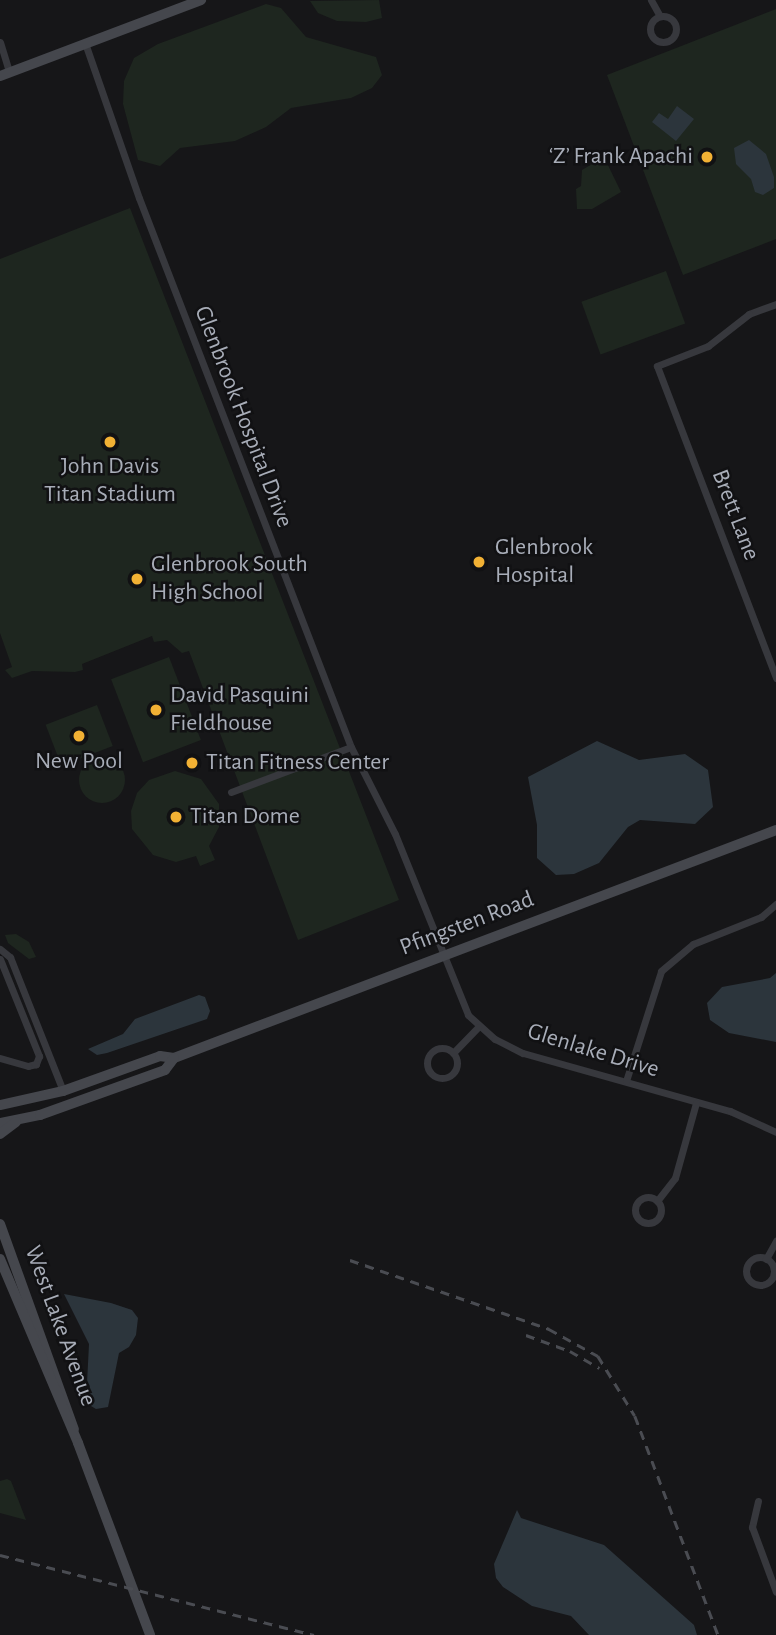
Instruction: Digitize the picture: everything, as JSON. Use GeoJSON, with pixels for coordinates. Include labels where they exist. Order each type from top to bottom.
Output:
{"type":"FeatureCollection","features":[{"type":"Feature","properties":{"kind":"main road"},"geometry":{"type":"LineString","coordinates":[[5,74],[184,3],[201,0]]}},
{"type":"Feature","properties":{"kind":"main road","name":"Pfingsten Road"},"geometry":{"type":"LineString","coordinates":[[0,1105],[63,1091],[160,1056],[174,1058],[776,830]]}},
{"type":"Feature","properties":{"kind":"main road","name":"Pfingsten Road"},"geometry":{"type":"LineString","coordinates":[[0,1123],[20,1119],[165,1070],[174,1058]]}},
{"type":"Feature","properties":{"kind":"main road"},"geometry":{"type":"LineString","coordinates":[[0,1134],[20,1119]]}},
{"type":"Feature","properties":{"kind":"main road","name":"West Lake Avenue"},"geometry":{"type":"LineString","coordinates":[[0,1224],[150,1635]]}},
{"type":"Feature","properties":{"kind":"main road","name":"West Lake Avenue"},"geometry":{"type":"LineString","coordinates":[[0,1259],[78,1443]]}},
{"type":"Feature","properties":{"kind":"street"},"geometry":{"type":"LineString","coordinates":[[651,0],[660,16]]}},
{"type":"Feature","properties":{"kind":"street"},"geometry":{"type":"LineString","coordinates":[[0,42],[5,74]]}},
{"type":"Feature","properties":{"kind":"street","name":"Glenbrook Hospital Drive"},"geometry":{"type":"LineString","coordinates":[[85,43],[148,224],[351,747],[395,834],[441,956]]}},
{"type":"Feature","properties":{"kind":"street","name":"Brett Lane"},"geometry":{"type":"LineString","coordinates":[[776,304],[749,314],[708,345],[657,366],[776,678]]}},
{"type":"Feature","properties":{"kind":"street"},"geometry":{"type":"LineString","coordinates":[[231,792],[351,747]]}},
{"type":"Feature","properties":{"kind":"street"},"geometry":{"type":"LineString","coordinates":[[626,1082],[661,971],[693,944],[761,917],[776,904]]}},
{"type":"Feature","properties":{"kind":"street"},"geometry":{"type":"LineString","coordinates":[[0,949],[10,957],[63,1091]]}},
{"type":"Feature","properties":{"kind":"street","name":"Glenlake Drive"},"geometry":{"type":"LineString","coordinates":[[441,956],[458,997],[478,1027],[523,1053],[756,1119],[776,1132]]}},
{"type":"Feature","properties":{"kind":"street"},"geometry":{"type":"LineString","coordinates":[[0,959],[39,1056],[36,1064],[28,1066],[0,1058]]}},
{"type":"Feature","properties":{"kind":"street"},"geometry":{"type":"LineString","coordinates":[[453,1053],[478,1027]]}},
{"type":"Feature","properties":{"kind":"street"},"geometry":{"type":"LineString","coordinates":[[441,1048],[453,1053],[457,1063],[453,1073],[439,1078],[430,1073],[426,1064],[432,1051],[441,1048]]}},
{"type":"Feature","properties":{"kind":"street"},"geometry":{"type":"LineString","coordinates":[[657,1201],[675,1178],[696,1103]]}},
{"type":"Feature","properties":{"kind":"street"},"geometry":{"type":"LineString","coordinates":[[766,1259],[776,1241]]}},
{"type":"Feature","properties":{"kind":"street"},"geometry":{"type":"LineString","coordinates":[[758,1501],[752,1527],[776,1592]]}},
{"type":"Feature","properties":{"kind":"shaded area"},"geometry":{"type":"Polygon","coordinates":[[[379,0],[382,18],[366,22],[337,21],[318,13],[310,1],[379,0]]]}},
{"type":"Feature","properties":{"kind":"shaded area"},"geometry":{"type":"Polygon","coordinates":[[[266,4],[281,8],[306,37],[376,57],[382,75],[372,88],[351,98],[291,108],[266,127],[235,141],[180,148],[160,166],[138,160],[123,104],[124,81],[134,58],[158,44],[266,4]]]}},
{"type":"Feature","properties":{"kind":"shaded area","name":"‘Z’ Frank Apachi"},"geometry":{"type":"Polygon","coordinates":[[[776,9],[776,239],[683,275],[607,75],[776,9]]]}},
{"type":"Feature","properties":{"kind":"shaded area"},"geometry":{"type":"Polygon","coordinates":[[[677,106],[694,119],[676,141],[652,122],[659,113],[668,119],[677,106]]]}},
{"type":"Feature","properties":{"kind":"shaded area"},"geometry":{"type":"Polygon","coordinates":[[[749,140],[766,154],[774,177],[774,188],[763,195],[755,192],[751,179],[736,164],[734,148],[749,140]]]}},
{"type":"Feature","properties":{"kind":"shaded area"},"geometry":{"type":"Polygon","coordinates":[[[604,157],[621,192],[592,209],[577,209],[576,189],[581,186],[582,170],[604,157]]]}},
{"type":"Feature","properties":{"kind":"shaded area"},"geometry":{"type":"Polygon","coordinates":[[[130,208],[399,900],[298,940],[189,651],[182,653],[167,640],[154,642],[152,636],[82,664],[83,670],[75,672],[32,671],[12,678],[5,670],[12,667],[0,633],[0,259],[130,208]]]}},
{"type":"Feature","properties":{"kind":"shaded area"},"geometry":{"type":"Polygon","coordinates":[[[666,271],[685,324],[601,354],[581,302],[666,271]]]}},
{"type":"Feature","properties":{"kind":"shaded area","name":"David Pasquini Fieldhouse"},"geometry":{"type":"Polygon","coordinates":[[[169,657],[201,740],[143,762],[111,679],[169,657]]]}},
{"type":"Feature","properties":{"kind":"shaded area","name":"New Pool"},"geometry":{"type":"Polygon","coordinates":[[[97,705],[113,746],[61,766],[46,725],[97,705]]]}},
{"type":"Feature","properties":{"kind":"shaded area"},"geometry":{"type":"Polygon","coordinates":[[[597,741],[639,760],[685,754],[708,770],[713,807],[695,824],[640,820],[628,827],[599,863],[574,874],[556,875],[537,858],[537,825],[528,777],[597,741]]]}},
{"type":"Feature","properties":{"kind":"shaded area"},"geometry":{"type":"Polygon","coordinates":[[[102,757],[118,764],[125,780],[118,796],[102,803],[86,796],[79,780],[86,764],[102,757]]]}},
{"type":"Feature","properties":{"kind":"shaded area","name":"Titan Dome"},"geometry":{"type":"Polygon","coordinates":[[[175,771],[201,779],[219,804],[219,827],[209,846],[215,860],[200,866],[196,856],[176,862],[153,855],[132,829],[131,811],[137,793],[149,780],[175,771]]]}},
{"type":"Feature","properties":{"kind":"shaded area"},"geometry":{"type":"Polygon","coordinates":[[[16,934],[29,942],[36,957],[29,959],[8,943],[5,935],[16,934]]]}},
{"type":"Feature","properties":{"kind":"shaded area"},"geometry":{"type":"Polygon","coordinates":[[[776,973],[776,1042],[729,1033],[710,1020],[707,1003],[722,987],[770,978],[776,973]]]}},
{"type":"Feature","properties":{"kind":"shaded area"},"geometry":{"type":"Polygon","coordinates":[[[199,995],[205,997],[210,1011],[207,1019],[107,1053],[97,1055],[88,1049],[123,1034],[135,1019],[199,995]]]}},
{"type":"Feature","properties":{"kind":"shaded area"},"geometry":{"type":"Polygon","coordinates":[[[64,1294],[111,1303],[132,1310],[138,1318],[136,1335],[129,1347],[119,1353],[108,1407],[96,1409],[86,1403],[89,1344],[64,1294]]]}},
{"type":"Feature","properties":{"kind":"shaded area"},"geometry":{"type":"Polygon","coordinates":[[[0,1481],[11,1481],[26,1520],[0,1513],[0,1481]]]}},
{"type":"Feature","properties":{"kind":"shaded area"},"geometry":{"type":"Polygon","coordinates":[[[517,1510],[521,1518],[604,1545],[694,1625],[697,1635],[589,1635],[571,1616],[532,1606],[503,1587],[496,1578],[494,1564],[517,1510]]]}},
{"type":"Feature","properties":{"kind":"railway"},"geometry":{"type":"LineString","coordinates":[[350,1260],[549,1329],[598,1356],[635,1416],[718,1635]]}},
{"type":"Feature","properties":{"kind":"railway"},"geometry":{"type":"LineString","coordinates":[[526,1335],[570,1351],[599,1368]]}},
{"type":"Feature","properties":{"kind":"railway"},"geometry":{"type":"LineString","coordinates":[[0,1555],[314,1635]]}},
{"type":"Feature","properties":{"kind":"place","name":"‘Z’ Frank Apachi"},"geometry":{"type":"Point","coordinates":[707,157]}},
{"type":"Feature","properties":{"kind":"place","name":"John Davis Titan Stadium"},"geometry":{"type":"Point","coordinates":[110,442]}},
{"type":"Feature","properties":{"kind":"place","name":"Glenbrook Hospital"},"geometry":{"type":"Point","coordinates":[479,562]}},
{"type":"Feature","properties":{"kind":"place","name":"Glenbrook South High School"},"geometry":{"type":"Point","coordinates":[137,579]}},
{"type":"Feature","properties":{"kind":"place","name":"David Pasquini Fieldhouse"},"geometry":{"type":"Point","coordinates":[156,710]}},
{"type":"Feature","properties":{"kind":"place","name":"New Pool"},"geometry":{"type":"Point","coordinates":[79,736]}},
{"type":"Feature","properties":{"kind":"place","name":"Titan Fitness Center"},"geometry":{"type":"Point","coordinates":[192,763]}},
{"type":"Feature","properties":{"kind":"place","name":"Titan Dome"},"geometry":{"type":"Point","coordinates":[176,817]}}]}
